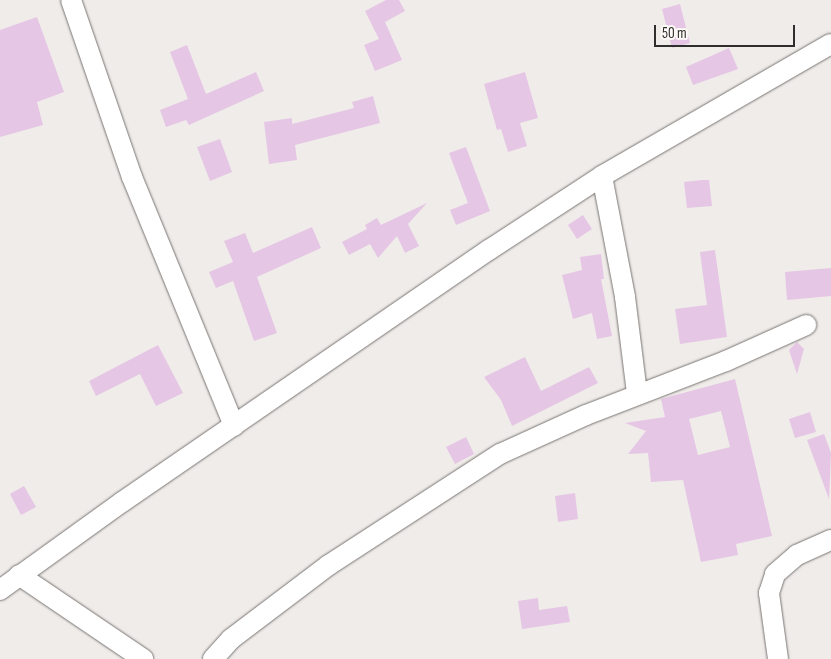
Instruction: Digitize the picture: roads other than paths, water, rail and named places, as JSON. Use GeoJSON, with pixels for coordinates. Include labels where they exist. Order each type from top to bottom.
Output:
{"type":"FeatureCollection","features":[{"type":"Feature","properties":{"kind":"street"},"geometry":{"type":"LineString","coordinates":[[71,0],[132,176],[234,426]]}},
{"type":"Feature","properties":{"kind":"street"},"geometry":{"type":"LineString","coordinates":[[0,590],[234,426],[602,176],[831,44]]}},
{"type":"Feature","properties":{"kind":"street"},"geometry":{"type":"LineString","coordinates":[[602,176],[625,297],[637,394]]}},
{"type":"Feature","properties":{"kind":"street"},"geometry":{"type":"LineString","coordinates":[[213,659],[231,639],[322,571],[500,454],[637,394],[726,361],[806,326]]}},
{"type":"Feature","properties":{"kind":"street"},"geometry":{"type":"LineString","coordinates":[[778,659],[769,594],[775,574],[797,555],[831,540]]}},
{"type":"Feature","properties":{"kind":"street"},"geometry":{"type":"LineString","coordinates":[[20,576],[143,659]]}}]}
